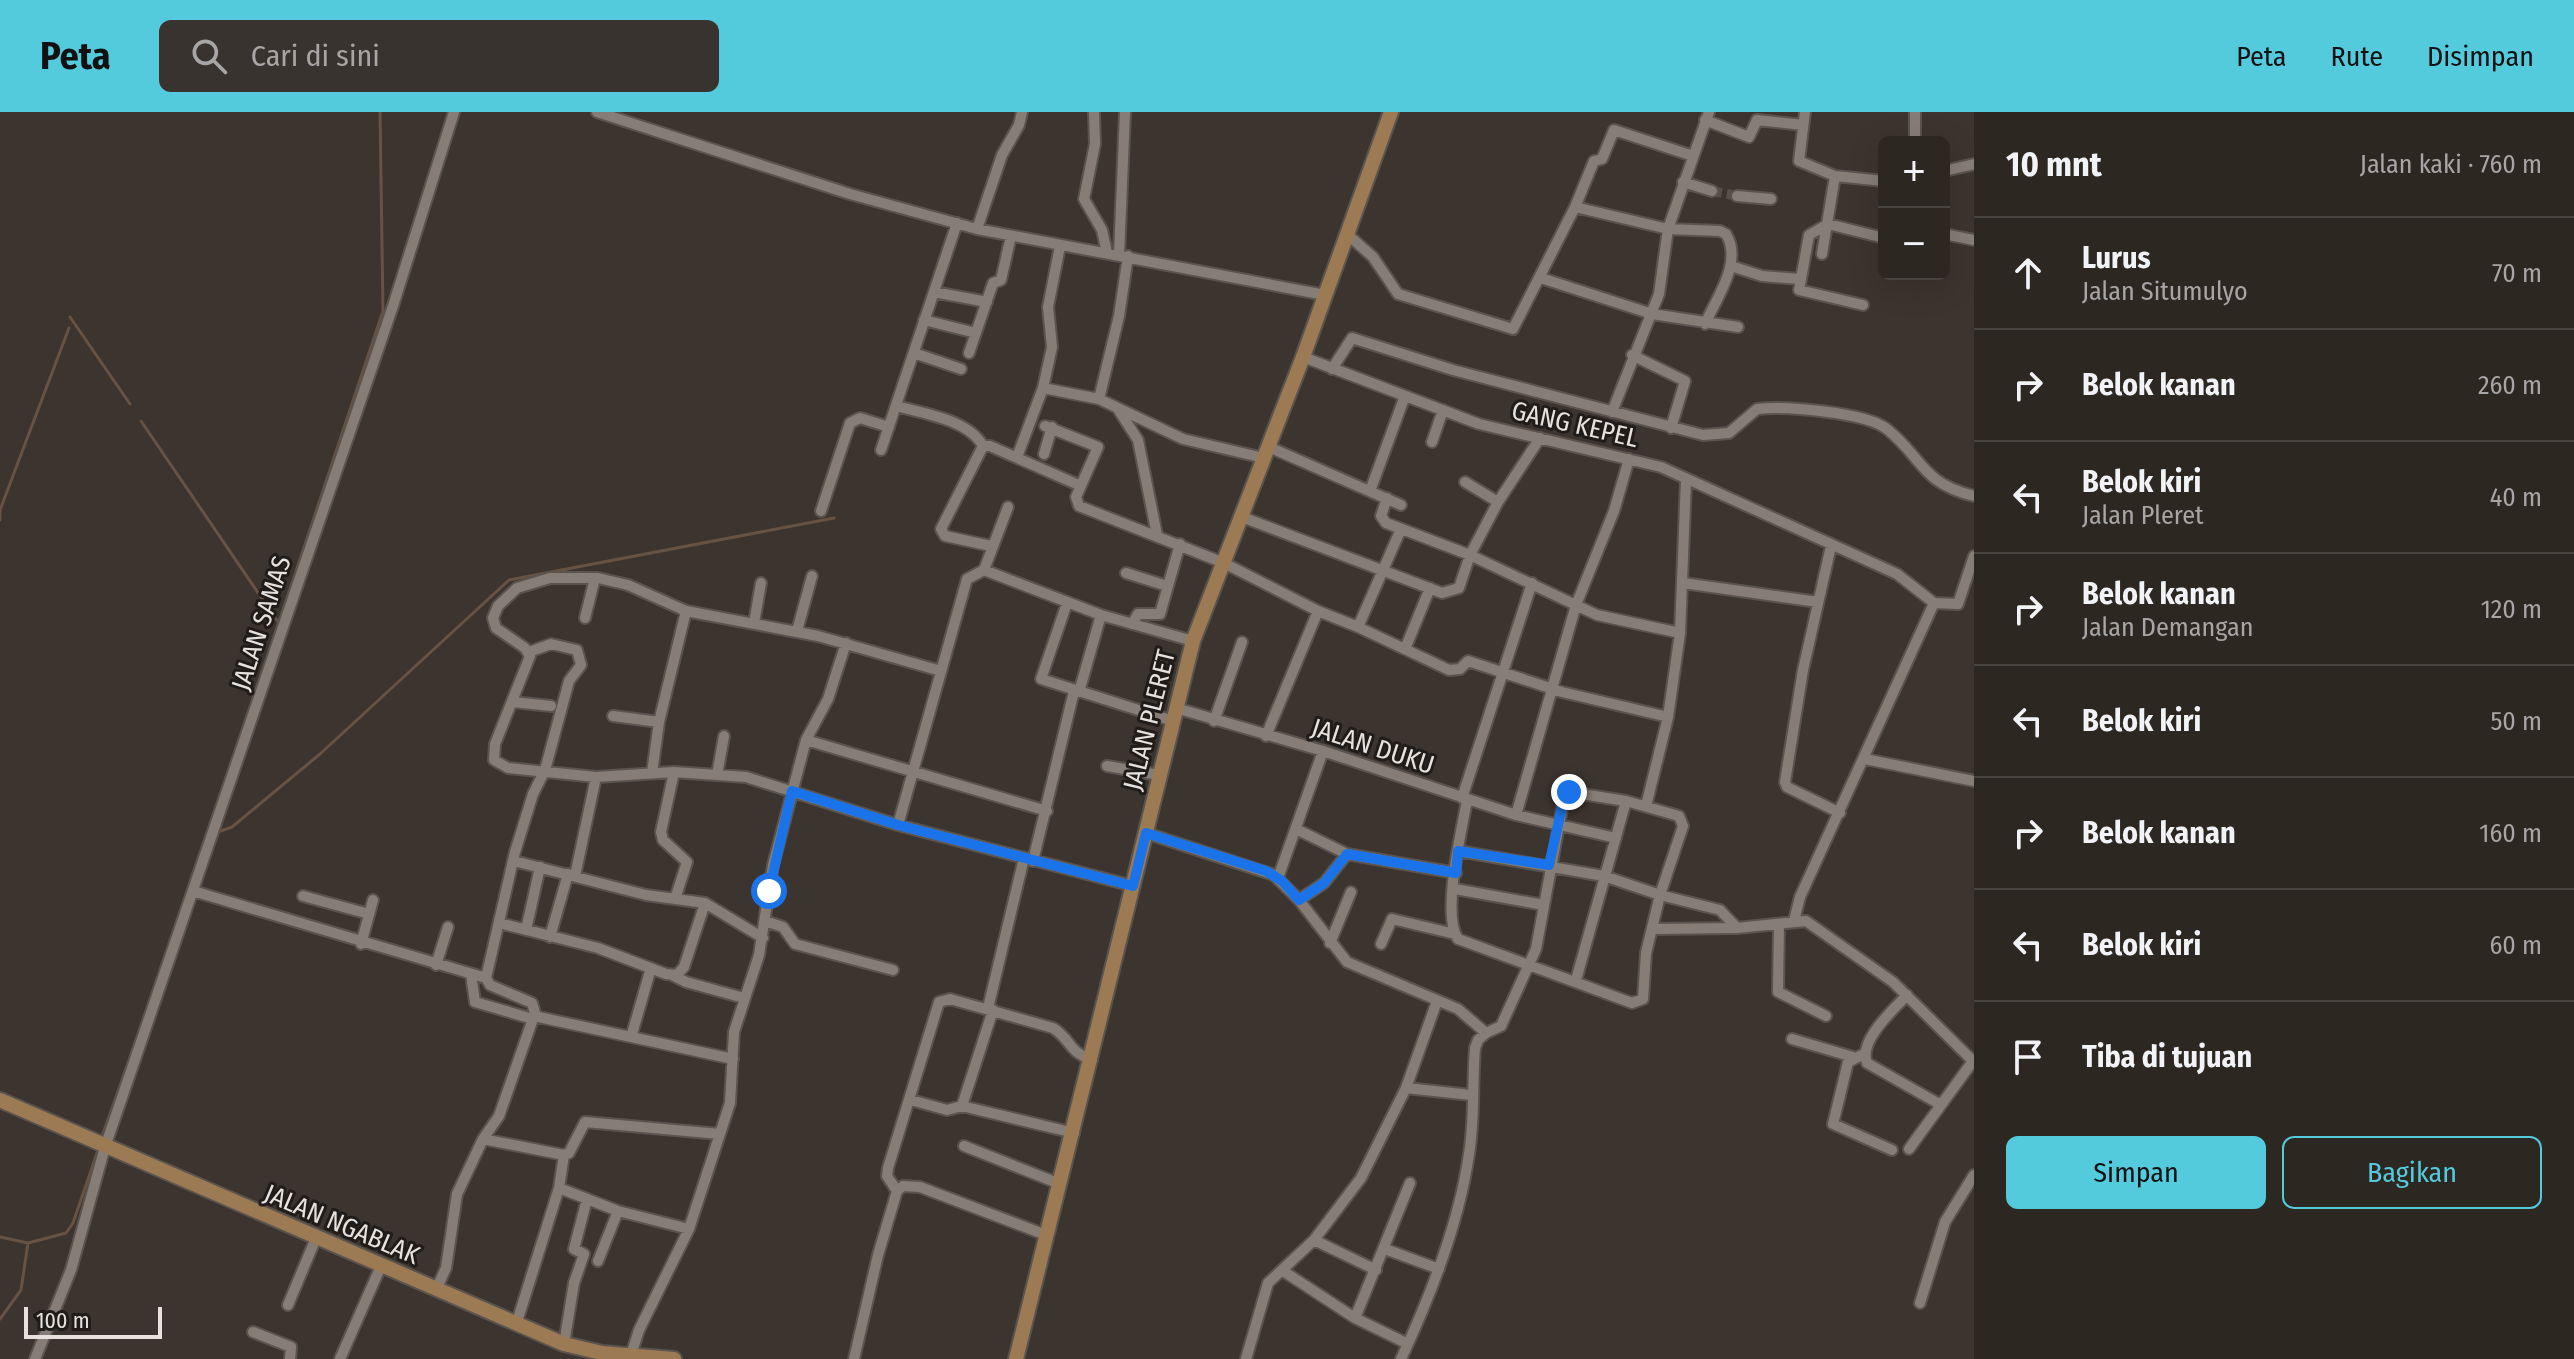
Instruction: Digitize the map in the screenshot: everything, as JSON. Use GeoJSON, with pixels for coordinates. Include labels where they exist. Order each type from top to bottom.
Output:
{"type":"FeatureCollection","features":[{"type":"Feature","properties":{"kind":"main road","name":"JALAN PLERET"},"geometry":{"type":"LineString","coordinates":[[1016,1359],[1193,641],[1303,357],[1391,112]]}},
{"type":"Feature","properties":{"kind":"main road","name":"JALAN NGABLAK"},"geometry":{"type":"LineString","coordinates":[[0,1100],[564,1344],[674,1359]]}},
{"type":"Feature","properties":{"kind":"street","name":"JALAN SAMAS"},"geometry":{"type":"LineString","coordinates":[[35,1359],[71,1270],[100,1144],[218,822],[393,306],[454,112]]}},
{"type":"Feature","properties":{"kind":"street"},"geometry":{"type":"LineString","coordinates":[[597,112],[850,194],[977,229],[1325,295]]}},
{"type":"Feature","properties":{"kind":"street"},"geometry":{"type":"LineString","coordinates":[[977,229],[1002,155],[1019,125],[1022,112]]}},
{"type":"Feature","properties":{"kind":"street"},"geometry":{"type":"LineString","coordinates":[[1094,112],[1095,144],[1083,193],[1085,204],[1102,230],[1107,253]]}},
{"type":"Feature","properties":{"kind":"street"},"geometry":{"type":"LineString","coordinates":[[1099,399],[1119,316],[1124,256],[1125,112]]}},
{"type":"Feature","properties":{"kind":"street"},"geometry":{"type":"LineString","coordinates":[[1805,112],[1799,161],[1835,176],[1878,180]]}},
{"type":"Feature","properties":{"kind":"street"},"geometry":{"type":"LineString","coordinates":[[1915,112],[1915,136]]}},
{"type":"Feature","properties":{"kind":"street"},"geometry":{"type":"LineString","coordinates":[[1612,412],[1632,355],[1659,294],[1668,229],[1707,116],[1749,137],[1757,120],[1803,125]]}},
{"type":"Feature","properties":{"kind":"street"},"geometry":{"type":"LineString","coordinates":[[1347,234],[1373,257],[1398,294],[1511,329],[1516,327],[1594,161],[1602,160],[1614,130],[1693,156]]}},
{"type":"Feature","properties":{"kind":"street"},"geometry":{"type":"LineString","coordinates":[[1950,170],[1974,164]]}},
{"type":"Feature","properties":{"kind":"street"},"geometry":{"type":"LineString","coordinates":[[1822,254],[1835,176]]}},
{"type":"Feature","properties":{"kind":"street"},"geometry":{"type":"LineString","coordinates":[[1683,182],[1712,191]]}},
{"type":"Feature","properties":{"kind":"street"},"geometry":{"type":"LineString","coordinates":[[1737,196],[1771,199]]}},
{"type":"Feature","properties":{"kind":"street"},"geometry":{"type":"LineString","coordinates":[[1575,207],[1668,229],[1726,234],[1733,248],[1731,266],[1705,324]]}},
{"type":"Feature","properties":{"kind":"street"},"geometry":{"type":"LineString","coordinates":[[881,450],[957,223]]}},
{"type":"Feature","properties":{"kind":"street"},"geometry":{"type":"LineString","coordinates":[[1863,305],[1801,292],[1799,279],[1809,235],[1828,224],[1878,236]]}},
{"type":"Feature","properties":{"kind":"street"},"geometry":{"type":"LineString","coordinates":[[1950,235],[1974,240]]}},
{"type":"Feature","properties":{"kind":"street"},"geometry":{"type":"LineString","coordinates":[[969,353],[993,283],[1001,280],[1011,236]]}},
{"type":"Feature","properties":{"kind":"street"},"geometry":{"type":"LineString","coordinates":[[1017,457],[1043,388],[1053,341],[1048,307],[1060,246]]}},
{"type":"Feature","properties":{"kind":"street"},"geometry":{"type":"LineString","coordinates":[[1731,266],[1762,276],[1799,279]]}},
{"type":"Feature","properties":{"kind":"street"},"geometry":{"type":"LineString","coordinates":[[1541,278],[1652,314],[1738,327]]}},
{"type":"Feature","properties":{"kind":"street"},"geometry":{"type":"LineString","coordinates":[[934,292],[987,302]]}},
{"type":"Feature","properties":{"kind":"street"},"geometry":{"type":"LineString","coordinates":[[924,320],[976,333]]}},
{"type":"Feature","properties":{"kind":"street"},"geometry":{"type":"LineString","coordinates":[[1332,369],[1352,338],[1453,370],[1671,428],[1714,435],[1734,431],[1748,414],[1757,409],[1823,411],[1885,428],[1934,480],[1974,496]]}},
{"type":"Feature","properties":{"kind":"street"},"geometry":{"type":"LineString","coordinates":[[914,353],[961,369]]}},
{"type":"Feature","properties":{"kind":"street"},"geometry":{"type":"LineString","coordinates":[[1632,355],[1685,381],[1671,428]]}},
{"type":"Feature","properties":{"kind":"street","name":"GANG KEPEL"},"geometry":{"type":"LineString","coordinates":[[1303,357],[1479,424],[1661,467],[1905,578],[1934,603]]}},
{"type":"Feature","properties":{"kind":"street"},"geometry":{"type":"LineString","coordinates":[[1043,388],[1099,399],[1190,442],[1267,453],[1401,505]]}},
{"type":"Feature","properties":{"kind":"street"},"geometry":{"type":"LineString","coordinates":[[1370,491],[1405,396]]}},
{"type":"Feature","properties":{"kind":"street"},"geometry":{"type":"LineString","coordinates":[[896,406],[937,417],[976,435],[983,446]]}},
{"type":"Feature","properties":{"kind":"street"},"geometry":{"type":"LineString","coordinates":[[1116,407],[1138,440],[1157,535]]}},
{"type":"Feature","properties":{"kind":"street"},"geometry":{"type":"LineString","coordinates":[[1432,442],[1443,410]]}},
{"type":"Feature","properties":{"kind":"street"},"geometry":{"type":"LineString","coordinates":[[821,511],[850,423],[860,418],[889,427]]}},
{"type":"Feature","properties":{"kind":"street"},"geometry":{"type":"LineString","coordinates":[[1044,454],[1048,426],[1098,447],[1076,500],[1079,506],[1224,563],[1318,611],[1449,670],[1460,669],[1468,661],[1552,689],[1668,717]]}},
{"type":"Feature","properties":{"kind":"street"},"geometry":{"type":"LineString","coordinates":[[1242,517],[1442,593],[1457,590],[1470,555],[1498,502],[1540,438]]}},
{"type":"Feature","properties":{"kind":"street"},"geometry":{"type":"LineString","coordinates":[[983,446],[1017,457],[1081,486]]}},
{"type":"Feature","properties":{"kind":"street"},"geometry":{"type":"LineString","coordinates":[[983,446],[941,529],[945,536],[991,546]]}},
{"type":"Feature","properties":{"kind":"street"},"geometry":{"type":"LineString","coordinates":[[1516,815],[1576,605],[1614,511],[1629,459]]}},
{"type":"Feature","properties":{"kind":"street"},"geometry":{"type":"LineString","coordinates":[[1646,806],[1668,717],[1680,633],[1686,480]]}},
{"type":"Feature","properties":{"kind":"street"},"geometry":{"type":"LineString","coordinates":[[1465,482],[1498,502]]}},
{"type":"Feature","properties":{"kind":"street"},"geometry":{"type":"LineString","coordinates":[[1387,498],[1381,516],[1401,529],[1470,555],[1597,615],[1680,633]]}},
{"type":"Feature","properties":{"kind":"street"},"geometry":{"type":"LineString","coordinates":[[898,825],[967,579],[984,570],[1008,507]]}},
{"type":"Feature","properties":{"kind":"street"},"geometry":{"type":"LineString","coordinates":[[1358,627],[1401,529]]}},
{"type":"Feature","properties":{"kind":"street"},"geometry":{"type":"LineString","coordinates":[[1132,624],[1138,614],[1160,614],[1180,544]]}},
{"type":"Feature","properties":{"kind":"street"},"geometry":{"type":"LineString","coordinates":[[1831,546],[1790,741],[1785,782],[1787,787],[1840,813]]}},
{"type":"Feature","properties":{"kind":"street"},"geometry":{"type":"LineString","coordinates":[[1794,921],[1800,897],[1934,603],[1958,604],[1974,556]]}},
{"type":"Feature","properties":{"kind":"street"},"geometry":{"type":"LineString","coordinates":[[984,570],[1101,615],[1193,641]]}},
{"type":"Feature","properties":{"kind":"street"},"geometry":{"type":"LineString","coordinates":[[1126,573],[1167,586]]}},
{"type":"Feature","properties":{"kind":"street"},"geometry":{"type":"LineString","coordinates":[[797,631],[812,576]]}},
{"type":"Feature","properties":{"kind":"street"},"geometry":{"type":"LineString","coordinates":[[529,652],[493,623],[498,606],[508,594],[529,583],[550,578],[595,578],[628,585],[686,611],[797,631],[941,671]]}},
{"type":"Feature","properties":{"kind":"street"},"geometry":{"type":"LineString","coordinates":[[585,618],[595,578]]}},
{"type":"Feature","properties":{"kind":"street"},"geometry":{"type":"LineString","coordinates":[[754,623],[761,583]]}},
{"type":"Feature","properties":{"kind":"street"},"geometry":{"type":"LineString","coordinates":[[1455,934],[1456,873],[1465,799],[1532,583]]}},
{"type":"Feature","properties":{"kind":"street"},"geometry":{"type":"LineString","coordinates":[[1683,583],[1818,602]]}},
{"type":"Feature","properties":{"kind":"street"},"geometry":{"type":"LineString","coordinates":[[1405,649],[1430,588]]}},
{"type":"Feature","properties":{"kind":"street","name":"JALAN DUKU"},"geometry":{"type":"LineString","coordinates":[[1067,603],[1041,679],[1076,692],[1214,721],[1323,751],[1516,815],[1616,838]]}},
{"type":"Feature","properties":{"kind":"street"},"geometry":{"type":"LineString","coordinates":[[652,773],[659,722],[686,611]]}},
{"type":"Feature","properties":{"kind":"street"},"geometry":{"type":"LineString","coordinates":[[1266,736],[1318,611]]}},
{"type":"Feature","properties":{"kind":"street"},"geometry":{"type":"LineString","coordinates":[[962,1106],[1029,860],[1047,811],[1076,692],[1101,615]]}},
{"type":"Feature","properties":{"kind":"street"},"geometry":{"type":"LineString","coordinates":[[1214,721],[1242,642]]}},
{"type":"Feature","properties":{"kind":"street"},"geometry":{"type":"LineString","coordinates":[[631,1355],[639,1330],[689,1229],[732,1096],[734,1032],[763,938],[773,865],[806,740],[828,699],[846,643]]}},
{"type":"Feature","properties":{"kind":"street"},"geometry":{"type":"LineString","coordinates":[[436,1290],[446,1268],[457,1194],[483,1139],[499,1116],[534,1018],[532,1003],[490,985],[486,978],[533,794],[545,770],[569,681],[580,661],[578,650],[551,644],[529,652]]}},
{"type":"Feature","properties":{"kind":"street"},"geometry":{"type":"LineString","coordinates":[[529,652],[528,666],[495,744],[494,760],[508,768],[596,777],[674,772],[746,777],[898,825],[1133,886]]}},
{"type":"Feature","properties":{"kind":"street"},"geometry":{"type":"LineString","coordinates":[[513,702],[551,706]]}},
{"type":"Feature","properties":{"kind":"street"},"geometry":{"type":"LineString","coordinates":[[613,716],[659,722]]}},
{"type":"Feature","properties":{"kind":"street"},"geometry":{"type":"LineString","coordinates":[[717,775],[724,736]]}},
{"type":"Feature","properties":{"kind":"street"},"geometry":{"type":"LineString","coordinates":[[806,740],[1047,811]]}},
{"type":"Feature","properties":{"kind":"street"},"geometry":{"type":"LineString","coordinates":[[1278,878],[1298,830],[1323,751]]}},
{"type":"Feature","properties":{"kind":"street"},"geometry":{"type":"LineString","coordinates":[[1865,759],[1974,781]]}},
{"type":"Feature","properties":{"kind":"street"},"geometry":{"type":"LineString","coordinates":[[1107,766],[1159,775]]}},
{"type":"Feature","properties":{"kind":"street"},"geometry":{"type":"LineString","coordinates":[[674,772],[661,832],[663,840],[687,862],[675,899]]}},
{"type":"Feature","properties":{"kind":"street"},"geometry":{"type":"LineString","coordinates":[[550,937],[572,875],[596,777]]}},
{"type":"Feature","properties":{"kind":"street"},"geometry":{"type":"LineString","coordinates":[[1381,944],[1392,919],[1455,934],[1464,943],[1530,966],[1576,980],[1632,1003],[1640,1002],[1660,895],[1683,820],[1626,801],[1569,792],[1564,798],[1530,966],[1501,1026],[1480,1037],[1475,1048],[1467,1169],[1439,1269],[1401,1359]]}},
{"type":"Feature","properties":{"kind":"street"},"geometry":{"type":"LineString","coordinates":[[1576,980],[1626,801]]}},
{"type":"Feature","properties":{"kind":"street"},"geometry":{"type":"LineString","coordinates":[[1298,830],[1347,854],[1456,873]]}},
{"type":"Feature","properties":{"kind":"street"},"geometry":{"type":"LineString","coordinates":[[1146,833],[1258,868],[1278,878],[1299,900],[1330,943],[1352,965],[1465,1013],[1486,1033]]}},
{"type":"Feature","properties":{"kind":"street"},"geometry":{"type":"LineString","coordinates":[[1458,851],[1604,876],[1660,895],[1720,910],[1737,928]]}},
{"type":"Feature","properties":{"kind":"street"},"geometry":{"type":"LineString","coordinates":[[1299,900],[1324,883],[1347,854]]}},
{"type":"Feature","properties":{"kind":"street"},"geometry":{"type":"LineString","coordinates":[[514,861],[675,899],[705,903],[763,938]]}},
{"type":"Feature","properties":{"kind":"street"},"geometry":{"type":"LineString","coordinates":[[526,930],[540,867]]}},
{"type":"Feature","properties":{"kind":"street"},"geometry":{"type":"LineString","coordinates":[[1455,889],[1544,905]]}},
{"type":"Feature","properties":{"kind":"street"},"geometry":{"type":"LineString","coordinates":[[193,891],[361,944],[486,978]]}},
{"type":"Feature","properties":{"kind":"street"},"geometry":{"type":"LineString","coordinates":[[1330,943],[1351,892]]}},
{"type":"Feature","properties":{"kind":"street"},"geometry":{"type":"LineString","coordinates":[[303,896],[369,914]]}},
{"type":"Feature","properties":{"kind":"street"},"geometry":{"type":"LineString","coordinates":[[361,944],[373,900]]}},
{"type":"Feature","properties":{"kind":"street"},"geometry":{"type":"LineString","coordinates":[[672,975],[684,967],[705,903]]}},
{"type":"Feature","properties":{"kind":"street"},"geometry":{"type":"LineString","coordinates":[[765,921],[783,927],[795,944],[893,970]]}},
{"type":"Feature","properties":{"kind":"street"},"geometry":{"type":"LineString","coordinates":[[1652,929],[1737,928],[1794,921],[1815,925],[1882,972],[1973,1061],[1909,1149]]}},
{"type":"Feature","properties":{"kind":"street"},"geometry":{"type":"LineString","coordinates":[[499,923],[598,948],[686,982],[744,998]]}},
{"type":"Feature","properties":{"kind":"street"},"geometry":{"type":"LineString","coordinates":[[1779,924],[1778,992],[1826,1016]]}},
{"type":"Feature","properties":{"kind":"street"},"geometry":{"type":"LineString","coordinates":[[436,965],[448,927]]}},
{"type":"Feature","properties":{"kind":"street"},"geometry":{"type":"LineString","coordinates":[[632,1034],[651,968]]}},
{"type":"Feature","properties":{"kind":"street"},"geometry":{"type":"LineString","coordinates":[[471,974],[475,1002],[534,1018],[632,1034],[733,1059]]}},
{"type":"Feature","properties":{"kind":"street"},"geometry":{"type":"LineString","coordinates":[[1892,1150],[1833,1124],[1847,1065],[1859,1056],[1881,1024],[1907,995]]}},
{"type":"Feature","properties":{"kind":"street"},"geometry":{"type":"LineString","coordinates":[[897,1191],[887,1176],[888,1168],[939,1002],[950,999],[1053,1028],[1075,1053],[1092,1060]]}},
{"type":"Feature","properties":{"kind":"street"},"geometry":{"type":"LineString","coordinates":[[1246,1359],[1268,1283],[1314,1240],[1353,1190],[1406,1088],[1437,1001]]}},
{"type":"Feature","properties":{"kind":"street"},"geometry":{"type":"LineString","coordinates":[[1792,1039],[1859,1056],[1941,1105]]}},
{"type":"Feature","properties":{"kind":"street"},"geometry":{"type":"LineString","coordinates":[[1406,1088],[1471,1095]]}},
{"type":"Feature","properties":{"kind":"street"},"geometry":{"type":"LineString","coordinates":[[911,1100],[947,1110],[962,1106],[1074,1133]]}},
{"type":"Feature","properties":{"kind":"street"},"geometry":{"type":"LineString","coordinates":[[483,1139],[564,1155],[569,1153],[585,1122],[720,1134]]}},
{"type":"Feature","properties":{"kind":"street"},"geometry":{"type":"LineString","coordinates":[[964,1146],[1060,1184]]}},
{"type":"Feature","properties":{"kind":"street"},"geometry":{"type":"LineString","coordinates":[[516,1325],[559,1188],[564,1155]]}},
{"type":"Feature","properties":{"kind":"street"},"geometry":{"type":"LineString","coordinates":[[1920,1303],[1945,1222],[1974,1175]]}},
{"type":"Feature","properties":{"kind":"street"},"geometry":{"type":"LineString","coordinates":[[1355,1318],[1410,1183]]}},
{"type":"Feature","properties":{"kind":"street"},"geometry":{"type":"LineString","coordinates":[[854,1359],[878,1255],[897,1191],[903,1186],[920,1187],[1046,1235]]}},
{"type":"Feature","properties":{"kind":"street"},"geometry":{"type":"LineString","coordinates":[[559,1188],[618,1211],[689,1229]]}},
{"type":"Feature","properties":{"kind":"street"},"geometry":{"type":"LineString","coordinates":[[564,1344],[574,1283],[584,1254],[574,1249],[587,1199]]}},
{"type":"Feature","properties":{"kind":"street"},"geometry":{"type":"LineString","coordinates":[[598,1261],[618,1211]]}},
{"type":"Feature","properties":{"kind":"street"},"geometry":{"type":"LineString","coordinates":[[288,1305],[316,1238]]}},
{"type":"Feature","properties":{"kind":"street"},"geometry":{"type":"LineString","coordinates":[[1314,1240],[1376,1270]]}},
{"type":"Feature","properties":{"kind":"street"},"geometry":{"type":"LineString","coordinates":[[1385,1249],[1439,1269]]}},
{"type":"Feature","properties":{"kind":"street"},"geometry":{"type":"LineString","coordinates":[[340,1359],[381,1266]]}},
{"type":"Feature","properties":{"kind":"street"},"geometry":{"type":"LineString","coordinates":[[1283,1271],[1355,1318],[1408,1344]]}},
{"type":"Feature","properties":{"kind":"street"},"geometry":{"type":"LineString","coordinates":[[253,1332],[291,1347],[290,1359]]}},
{"type":"Feature","properties":{"kind":"waterway"},"geometry":{"type":"LineString","coordinates":[[268,655],[383,311],[380,112]]}},
{"type":"Feature","properties":{"kind":"waterway"},"geometry":{"type":"LineString","coordinates":[[70,317],[130,404]]}},
{"type":"Feature","properties":{"kind":"waterway"},"geometry":{"type":"LineString","coordinates":[[0,520],[0,510],[69,328]]}},
{"type":"Feature","properties":{"kind":"waterway"},"geometry":{"type":"LineString","coordinates":[[141,421],[278,622]]}},
{"type":"Feature","properties":{"kind":"waterway"},"geometry":{"type":"LineString","coordinates":[[215,833],[232,827],[320,754],[509,580],[834,518]]}},
{"type":"Feature","properties":{"kind":"waterway"},"geometry":{"type":"LineString","coordinates":[[189,885],[214,813]]}},
{"type":"Feature","properties":{"kind":"waterway"},"geometry":{"type":"LineString","coordinates":[[101,1139],[151,999]]}},
{"type":"Feature","properties":{"kind":"waterway"},"geometry":{"type":"LineString","coordinates":[[0,1319],[21,1290],[28,1243],[66,1233],[73,1223],[98,1150]]}},
{"type":"Feature","properties":{"kind":"waterway"},"geometry":{"type":"LineString","coordinates":[[0,1237],[28,1243]]}},
{"type":"Feature","properties":{"kind":"tunnel"},"geometry":{"type":"LineString","coordinates":[[1712,191],[1737,196]]}},
{"type":"Feature","properties":{"kind":"route"},"geometry":{"type":"LineString","coordinates":[[769,891],[792,791],[898,825],[1133,886],[1146,833],[1266,871],[1282,881],[1299,900],[1324,883],[1347,854],[1456,873],[1458,851],[1549,865],[1564,798],[1569,792]]}}]}
